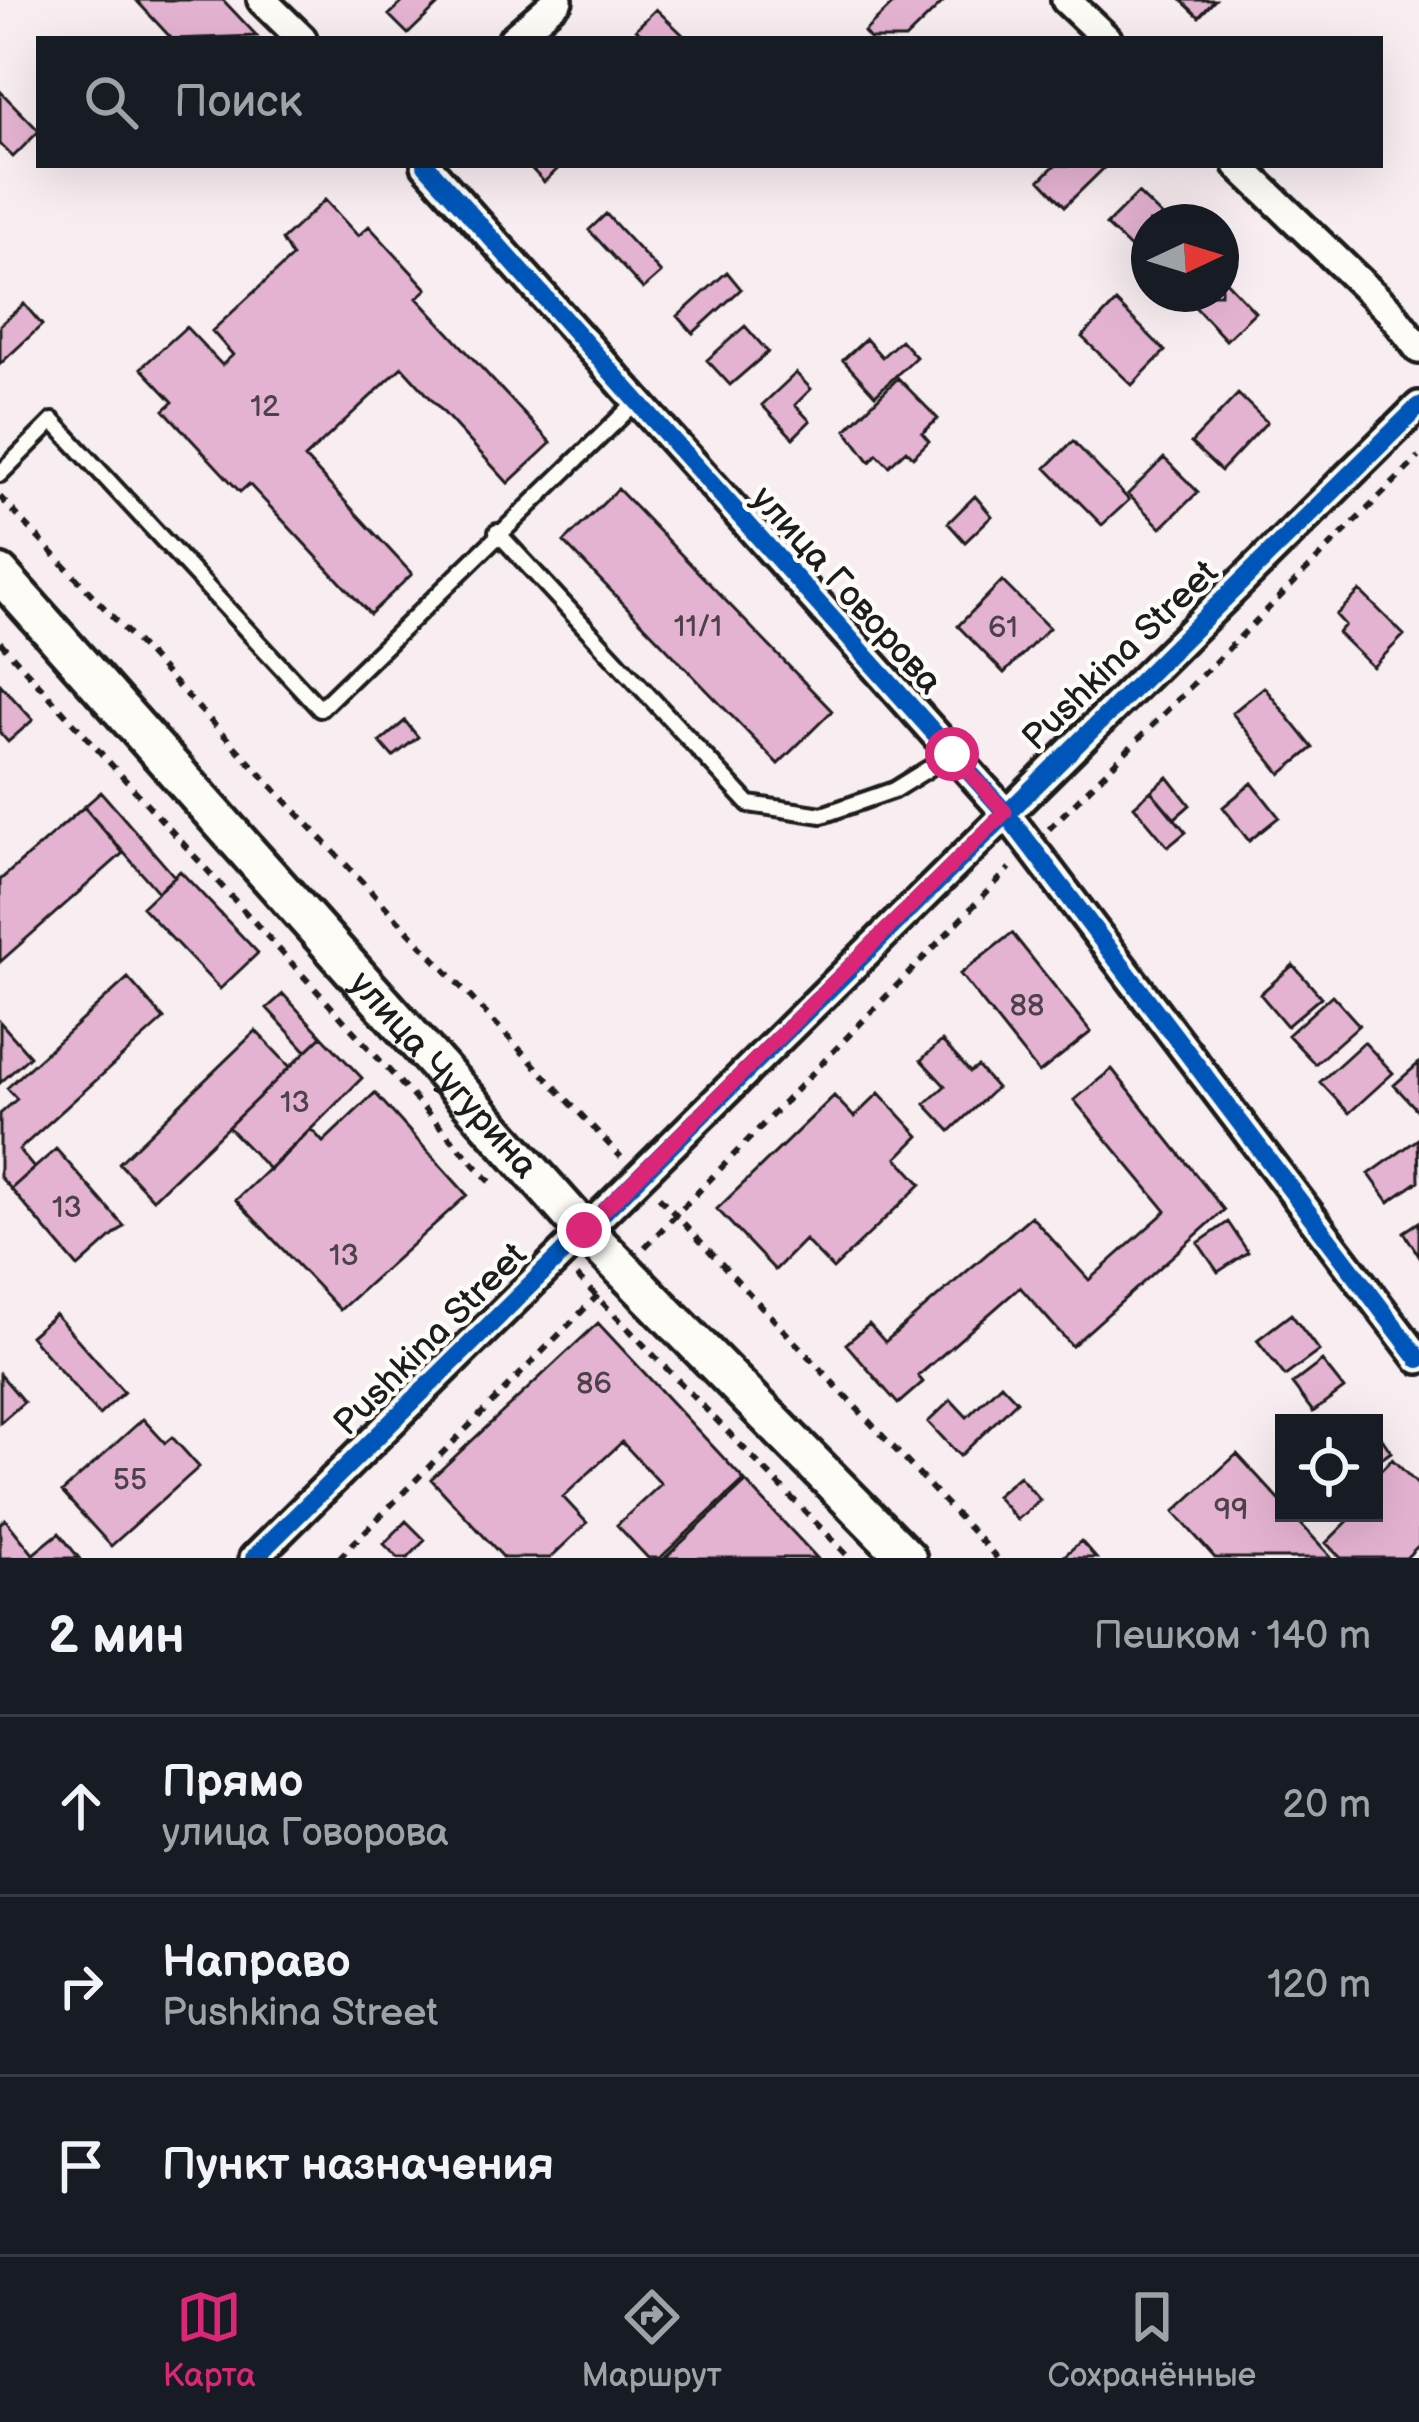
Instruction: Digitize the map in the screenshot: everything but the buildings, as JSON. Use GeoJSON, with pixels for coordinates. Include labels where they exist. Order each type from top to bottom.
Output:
{"type":"FeatureCollection","features":[{"type":"Feature","properties":{"kind":"street"},"geometry":{"type":"LineString","coordinates":[[262,0],[299,36]]}},
{"type":"Feature","properties":{"kind":"street"},"geometry":{"type":"LineString","coordinates":[[516,36],[558,0]]}},
{"type":"Feature","properties":{"kind":"street"},"geometry":{"type":"LineString","coordinates":[[1066,0],[1103,36]]}},
{"type":"Feature","properties":{"kind":"street","name":"улица Говорова"},"geometry":{"type":"LineString","coordinates":[[429,168],[1005,812],[1419,1359]]}},
{"type":"Feature","properties":{"kind":"street"},"geometry":{"type":"LineString","coordinates":[[1241,168],[1390,311],[1419,349]]}},
{"type":"Feature","properties":{"kind":"street","name":"Pushkina Street"},"geometry":{"type":"LineString","coordinates":[[254,1558],[1419,406]]}},
{"type":"Feature","properties":{"kind":"street","name":"улица Чугурина"},"geometry":{"type":"LineString","coordinates":[[4,585],[584,1230],[907,1558]]}},
{"type":"Feature","properties":{"kind":"lane"},"geometry":{"type":"LineString","coordinates":[[0,474],[53,421],[320,709],[497,532],[637,401]]}},
{"type":"Feature","properties":{"kind":"lane"},"geometry":{"type":"LineString","coordinates":[[497,532],[749,804],[822,815],[894,790],[952,754]]}},
{"type":"Feature","properties":{"kind":"path"},"geometry":{"type":"LineString","coordinates":[[339,1558],[1032,846],[1419,458]]}},
{"type":"Feature","properties":{"kind":"path"},"geometry":{"type":"LineString","coordinates":[[0,497],[997,1558]]}},
{"type":"Feature","properties":{"kind":"cycle path"},"geometry":{"type":"LineString","coordinates":[[429,168],[1005,812],[1419,1359]]}},
{"type":"Feature","properties":{"kind":"cycle path"},"geometry":{"type":"LineString","coordinates":[[254,1558],[1419,406]]}},
{"type":"Feature","properties":{"kind":"route"},"geometry":{"type":"LineString","coordinates":[[584,1230],[1005,812],[952,754]]}}]}
